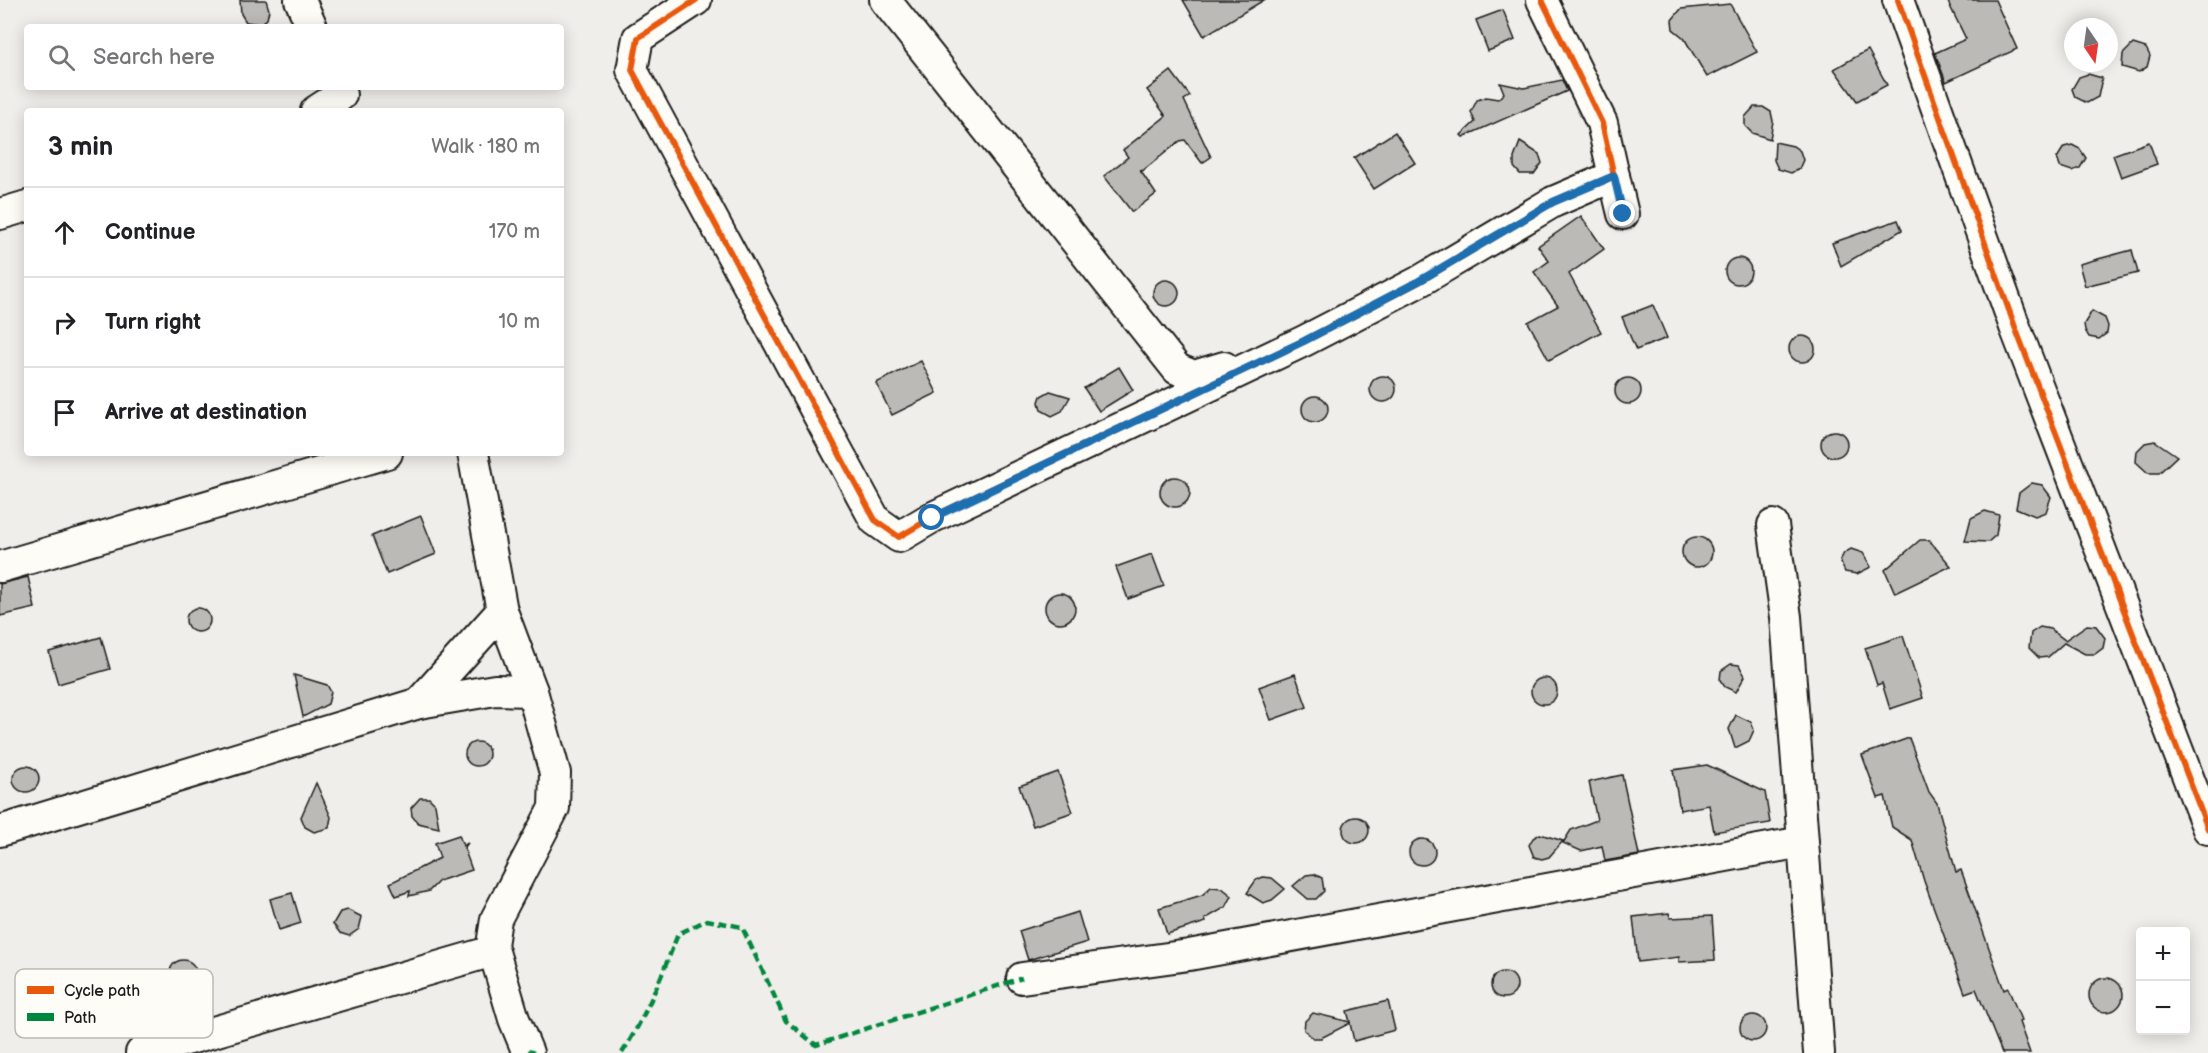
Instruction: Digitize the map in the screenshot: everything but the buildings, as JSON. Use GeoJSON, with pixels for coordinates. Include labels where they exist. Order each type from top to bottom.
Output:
{"type":"FeatureCollection","features":[{"type":"Feature","properties":{"kind":"street"},"geometry":{"type":"LineString","coordinates":[[300,0],[311,24]]}},
{"type":"Feature","properties":{"kind":"street"},"geometry":{"type":"LineString","coordinates":[[696,0],[638,38],[632,70],[875,520],[899,537],[942,513],[1304,341],[1419,281],[1553,202],[1614,176]]}},
{"type":"Feature","properties":{"kind":"street"},"geometry":{"type":"LineString","coordinates":[[885,0],[1177,369],[1194,376],[1304,341]]}},
{"type":"Feature","properties":{"kind":"street"},"geometry":{"type":"LineString","coordinates":[[1542,0],[1602,123],[1623,214]]}},
{"type":"Feature","properties":{"kind":"street"},"geometry":{"type":"LineString","coordinates":[[1898,0],[2015,327],[2208,829]]}},
{"type":"Feature","properties":{"kind":"street"},"geometry":{"type":"LineString","coordinates":[[322,108],[342,98]]}},
{"type":"Feature","properties":{"kind":"street"},"geometry":{"type":"LineString","coordinates":[[0,214],[24,207]]}},
{"type":"Feature","properties":{"kind":"street"},"geometry":{"type":"LineString","coordinates":[[0,567],[377,456]]}},
{"type":"Feature","properties":{"kind":"street"},"geometry":{"type":"LineString","coordinates":[[474,456],[501,612],[532,691],[555,773],[554,808],[496,920],[493,951],[514,1019],[528,1053]]}},
{"type":"Feature","properties":{"kind":"street"},"geometry":{"type":"LineString","coordinates":[[1773,525],[1786,617],[1819,1053]]}},
{"type":"Feature","properties":{"kind":"street"},"geometry":{"type":"LineString","coordinates":[[419,702],[501,612]]}},
{"type":"Feature","properties":{"kind":"street"},"geometry":{"type":"LineString","coordinates":[[0,831],[419,702],[495,690],[532,691]]}},
{"type":"Feature","properties":{"kind":"street"},"geometry":{"type":"LineString","coordinates":[[1022,978],[1189,955],[1802,842]]}},
{"type":"Feature","properties":{"kind":"street"},"geometry":{"type":"LineString","coordinates":[[213,1032],[493,951]]}},
{"type":"Feature","properties":{"kind":"street"},"geometry":{"type":"LineString","coordinates":[[141,1053],[193,1038]]}},
{"type":"Feature","properties":{"kind":"marked path"},"geometry":{"type":"LineString","coordinates":[[622,1053],[646,1010],[678,934],[707,920],[742,927],[786,1021],[816,1045],[1022,978]]}},
{"type":"Feature","properties":{"kind":"marked path"},"geometry":{"type":"LineString","coordinates":[[528,1051],[534,1053]]}},
{"type":"Feature","properties":{"kind":"cycle path"},"geometry":{"type":"LineString","coordinates":[[696,0],[638,38],[632,70],[875,520],[899,537],[931,518],[1304,341],[1420,281],[1553,202],[1614,176],[1602,123],[1542,0]]}},
{"type":"Feature","properties":{"kind":"cycle path"},"geometry":{"type":"LineString","coordinates":[[1898,0],[2015,327],[2208,829]]}},
{"type":"Feature","properties":{"kind":"route"},"geometry":{"type":"LineString","coordinates":[[932,518],[1304,341],[1419,281],[1553,202],[1614,176],[1623,214]]}}]}
